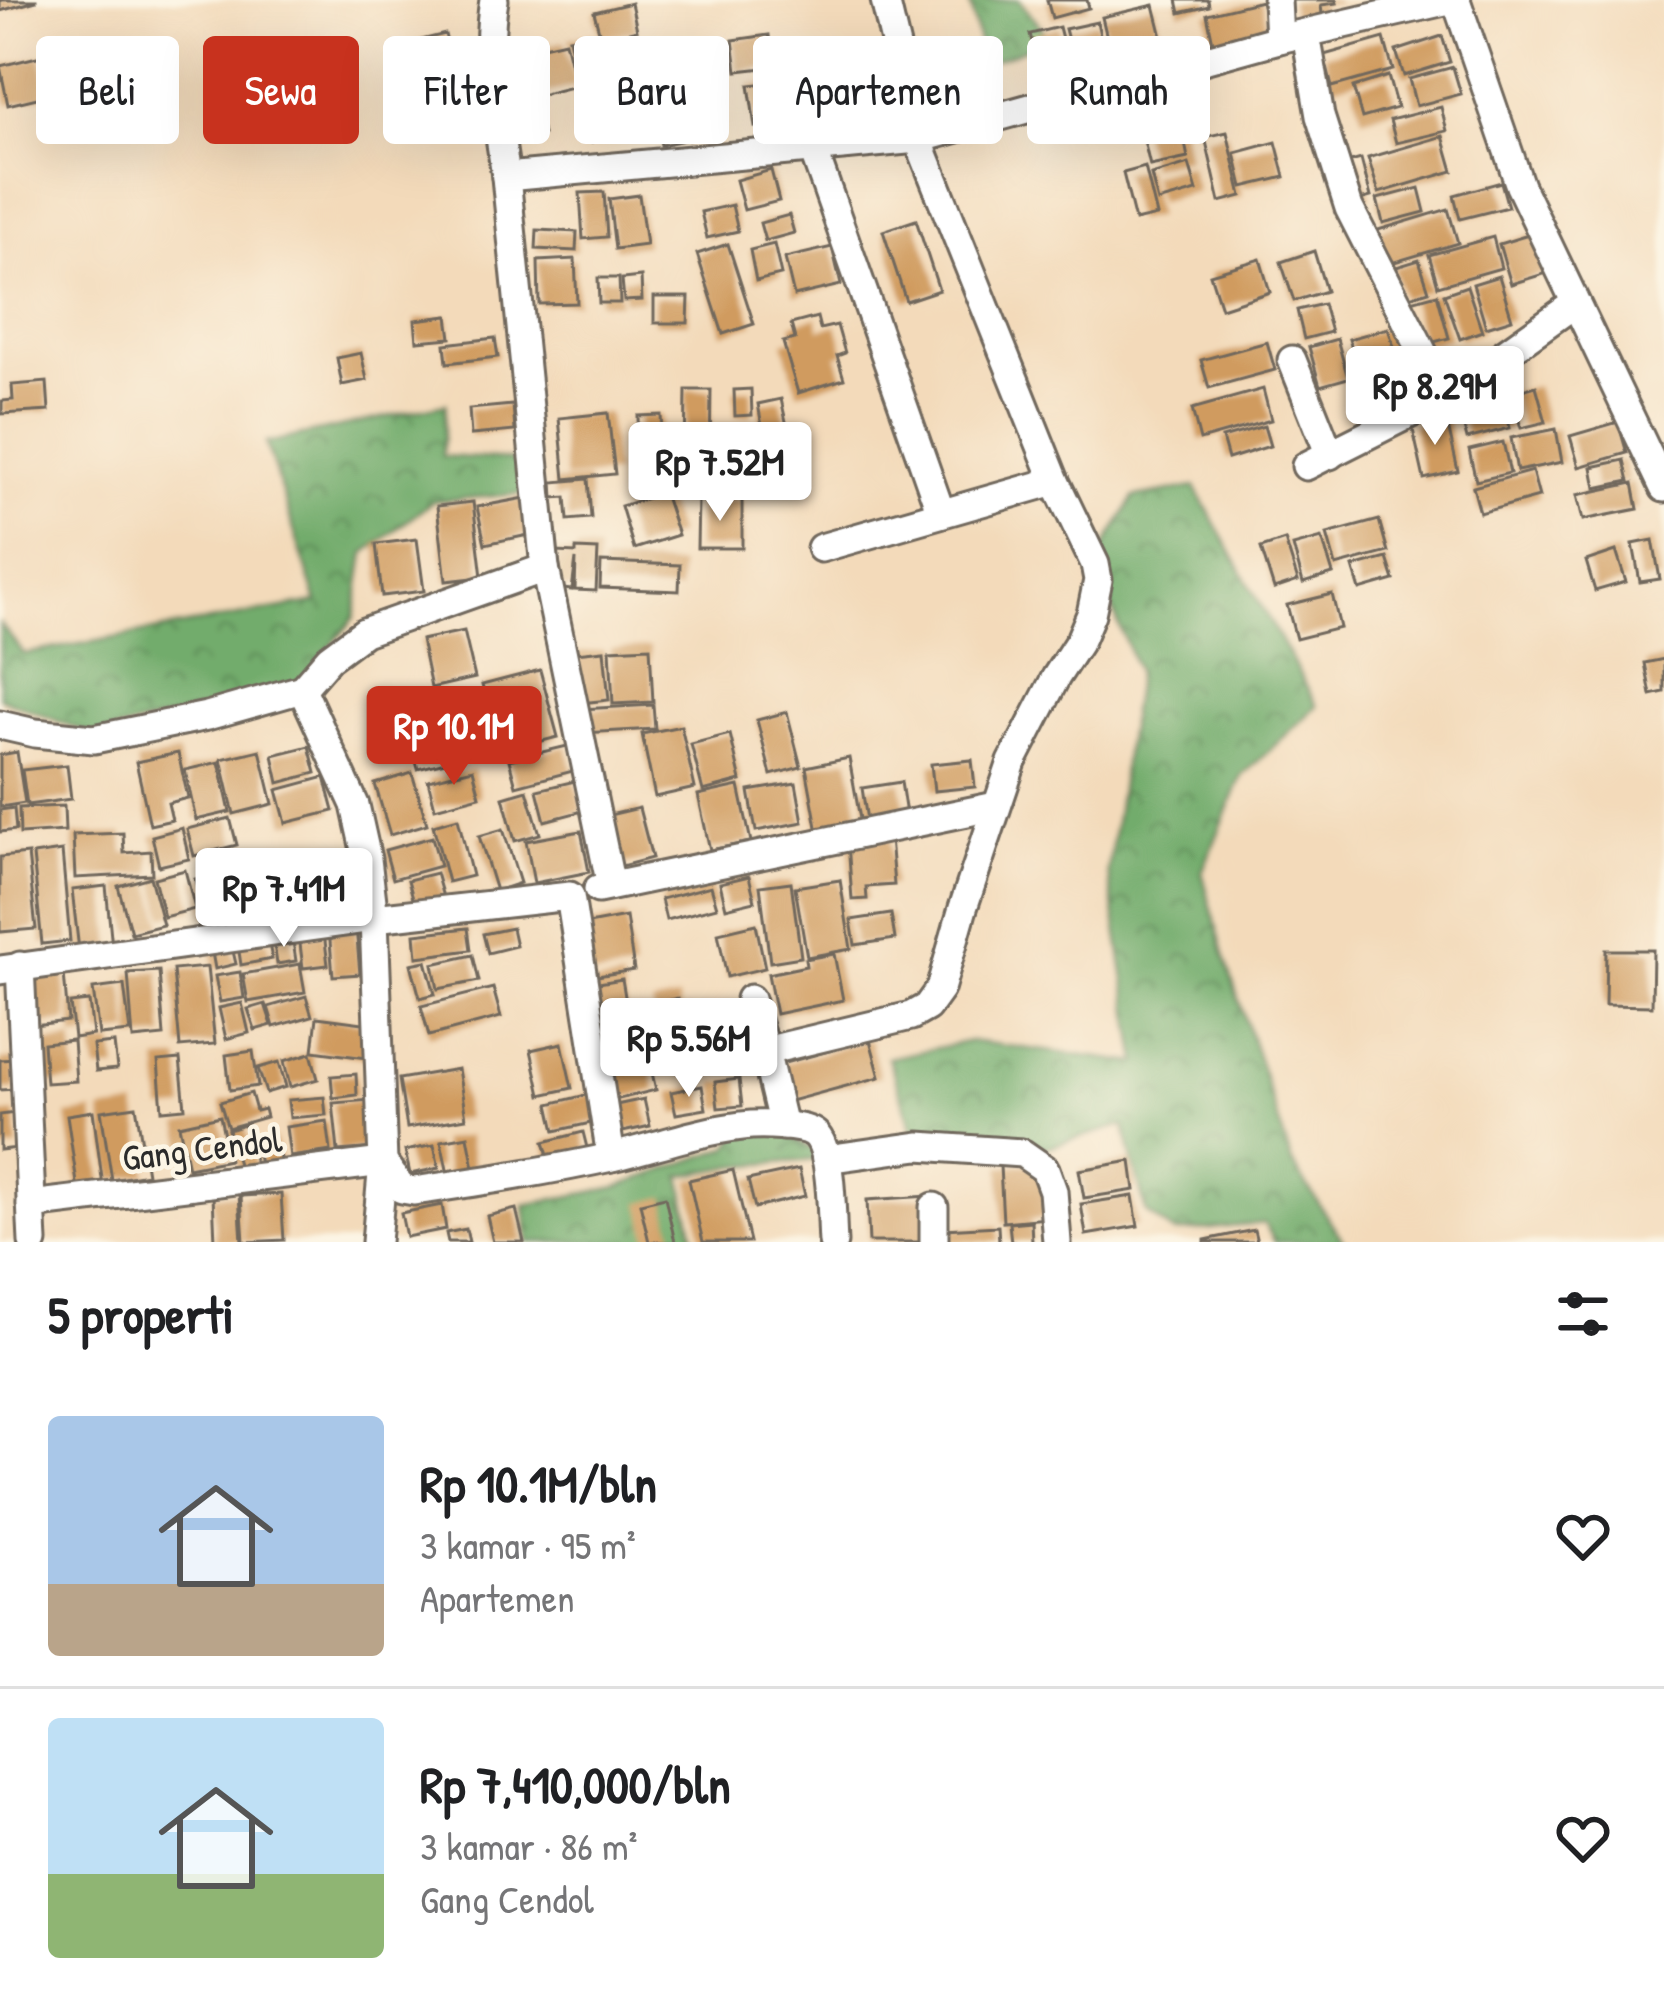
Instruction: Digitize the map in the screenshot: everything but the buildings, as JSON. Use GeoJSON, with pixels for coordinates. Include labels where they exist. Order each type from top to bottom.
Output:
{"type":"FeatureCollection","features":[{"type":"Feature","properties":{"kind":"street"},"geometry":{"type":"LineString","coordinates":[[494,0],[490,61],[545,568],[610,886]]}},
{"type":"Feature","properties":{"kind":"street"},"geometry":{"type":"LineString","coordinates":[[885,0],[894,36]]}},
{"type":"Feature","properties":{"kind":"street"},"geometry":{"type":"LineString","coordinates":[[1277,0],[1349,208],[1445,396]]}},
{"type":"Feature","properties":{"kind":"street"},"geometry":{"type":"LineString","coordinates":[[1003,116],[1292,37],[1453,0],[1520,186],[1664,488]]}},
{"type":"Feature","properties":{"kind":"street"},"geometry":{"type":"LineString","coordinates":[[506,177],[866,144]]}},
{"type":"Feature","properties":{"kind":"street"},"geometry":{"type":"LineString","coordinates":[[765,1051],[911,1016],[927,1007],[940,988],[1012,762],[1080,640],[1098,580],[1095,563],[1055,481],[920,144]]}},
{"type":"Feature","properties":{"kind":"street"},"geometry":{"type":"LineString","coordinates":[[813,149],[941,513]]}},
{"type":"Feature","properties":{"kind":"street"},"geometry":{"type":"LineString","coordinates":[[1292,360],[1318,460],[1445,396],[1574,304]]}},
{"type":"Feature","properties":{"kind":"street"},"geometry":{"type":"LineString","coordinates":[[821,548],[1055,481]]}},
{"type":"Feature","properties":{"kind":"street"},"geometry":{"type":"LineString","coordinates":[[0,725],[94,740],[207,716],[302,689],[328,658],[364,632],[545,568]]}},
{"type":"Feature","properties":{"kind":"street"},"geometry":{"type":"LineString","coordinates":[[302,689],[355,805],[367,859],[374,918],[382,1162],[376,1242]]}},
{"type":"Feature","properties":{"kind":"street"},"geometry":{"type":"LineString","coordinates":[[33,1242],[10,968],[570,896],[996,806]]}},
{"type":"Feature","properties":{"kind":"street"},"geometry":{"type":"LineString","coordinates":[[570,896],[611,1156]]}},
{"type":"Feature","properties":{"kind":"street"},"geometry":{"type":"LineString","coordinates":[[750,999],[783,1126]]}},
{"type":"Feature","properties":{"kind":"street"},"geometry":{"type":"LineString","coordinates":[[382,1162],[402,1190],[414,1191],[493,1180],[743,1126],[809,1130],[826,1159],[833,1242]]}},
{"type":"Feature","properties":{"kind":"street"},"geometry":{"type":"LineString","coordinates":[[826,1159],[919,1146],[1022,1153],[1046,1169],[1053,1191],[1057,1242]]}},
{"type":"Feature","properties":{"kind":"street","name":"Gang Cendol"},"geometry":{"type":"LineString","coordinates":[[31,1205],[382,1162]]}},
{"type":"Feature","properties":{"kind":"street"},"geometry":{"type":"LineString","coordinates":[[934,1207],[934,1242]]}},
{"type":"Feature","properties":{"kind":"green space"},"geometry":{"type":"Polygon","coordinates":[[[969,0],[1019,0],[1049,36],[1027,36],[1027,48],[1003,57],[1003,36],[977,36],[969,0]]]}},
{"type":"Feature","properties":{"kind":"green space"},"geometry":{"type":"Polygon","coordinates":[[[446,404],[442,456],[528,461],[533,493],[433,501],[365,553],[355,617],[298,686],[95,736],[0,698],[0,624],[24,654],[317,602],[266,443],[446,404]]]}},
{"type":"Feature","properties":{"kind":"green space"},"geometry":{"type":"Polygon","coordinates":[[[1195,487],[1317,706],[1242,776],[1202,872],[1292,1163],[1344,1242],[1275,1242],[1264,1223],[1175,1233],[1146,1212],[1124,1125],[1030,1152],[916,1138],[888,1058],[970,1041],[1138,1063],[1108,872],[1137,671],[1095,564],[1134,497],[1195,487]]]}},
{"type":"Feature","properties":{"kind":"green space"},"geometry":{"type":"Polygon","coordinates":[[[743,1127],[779,1128],[826,1159],[735,1166],[681,1176],[695,1242],[529,1242],[525,1205],[617,1187],[729,1147],[743,1127]]]}}]}
